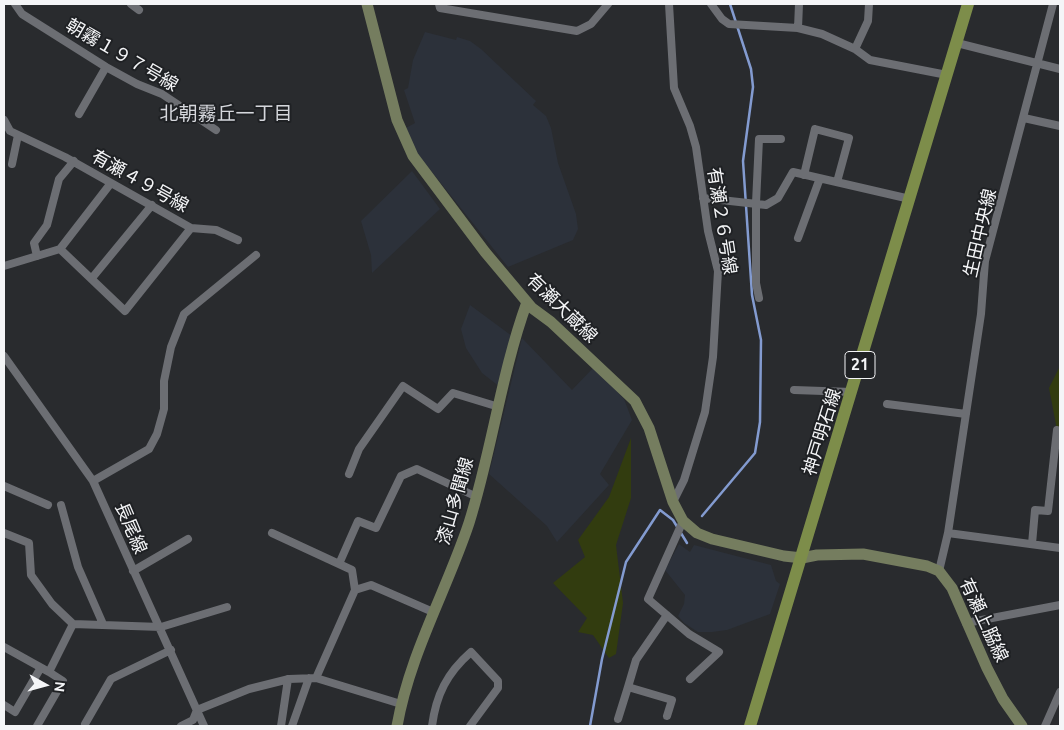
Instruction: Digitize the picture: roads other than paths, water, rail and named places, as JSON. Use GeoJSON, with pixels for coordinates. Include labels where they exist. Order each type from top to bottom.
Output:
{"type":"FeatureCollection","features":[{"type":"Feature","properties":{"kind":"main road","name":"神戸明石線"},"geometry":{"type":"LineString","coordinates":[[750,726],[968,4]]}},
{"type":"Feature","properties":{"kind":"street","name":"朝霧１９７号線"},"geometry":{"type":"LineString","coordinates":[[15,4],[22,14],[106,67],[137,84],[162,94],[216,130]]}},
{"type":"Feature","properties":{"kind":"street"},"geometry":{"type":"LineString","coordinates":[[131,4],[139,10]]}},
{"type":"Feature","properties":{"kind":"street","name":"有瀬大蔵線"},"geometry":{"type":"LineString","coordinates":[[366,4],[397,120],[413,156],[485,252],[527,302],[635,401],[649,428],[673,502],[683,521],[697,533],[712,539],[802,558]]}},
{"type":"Feature","properties":{"kind":"street"},"geometry":{"type":"LineString","coordinates":[[439,4],[440,8],[577,30],[591,24],[608,4]]}},
{"type":"Feature","properties":{"kind":"street","name":"有瀬２６号線"},"geometry":{"type":"LineString","coordinates":[[670,4],[674,88],[690,126],[696,147],[703,198],[718,271],[713,357],[705,412],[684,480],[673,502]]}},
{"type":"Feature","properties":{"kind":"street"},"geometry":{"type":"LineString","coordinates":[[711,4],[722,20],[730,24],[798,28],[822,34],[855,49],[870,60],[947,75]]}},
{"type":"Feature","properties":{"kind":"street"},"geometry":{"type":"LineString","coordinates":[[798,28],[799,4]]}},
{"type":"Feature","properties":{"kind":"street"},"geometry":{"type":"LineString","coordinates":[[855,49],[868,21],[868,4]]}},
{"type":"Feature","properties":{"kind":"street","name":"生田中央線"},"geometry":{"type":"LineString","coordinates":[[938,571],[948,533],[980,314],[985,261],[1053,4]]}},
{"type":"Feature","properties":{"kind":"street"},"geometry":{"type":"LineString","coordinates":[[956,43],[1060,68]]}},
{"type":"Feature","properties":{"kind":"street"},"geometry":{"type":"LineString","coordinates":[[79,114],[106,67]]}},
{"type":"Feature","properties":{"kind":"street"},"geometry":{"type":"LineString","coordinates":[[1024,118],[1060,126]]}},
{"type":"Feature","properties":{"kind":"street"},"geometry":{"type":"LineString","coordinates":[[4,120],[10,131],[18,135],[12,164]]}},
{"type":"Feature","properties":{"kind":"street"},"geometry":{"type":"LineString","coordinates":[[804,175],[815,129],[848,138],[837,182]]}},
{"type":"Feature","properties":{"kind":"street","name":"有瀬４９号線"},"geometry":{"type":"LineString","coordinates":[[18,135],[74,162],[191,228]]}},
{"type":"Feature","properties":{"kind":"street"},"geometry":{"type":"LineString","coordinates":[[760,298],[756,283],[754,203],[759,139],[782,139]]}},
{"type":"Feature","properties":{"kind":"street"},"geometry":{"type":"LineString","coordinates":[[37,256],[34,243],[47,225],[59,179],[74,162]]}},
{"type":"Feature","properties":{"kind":"street"},"geometry":{"type":"LineString","coordinates":[[703,198],[766,205],[778,198],[794,172],[910,199]]}},
{"type":"Feature","properties":{"kind":"street"},"geometry":{"type":"LineString","coordinates":[[798,238],[820,178]]}},
{"type":"Feature","properties":{"kind":"street"},"geometry":{"type":"LineString","coordinates":[[4,266],[60,249],[111,183]]}},
{"type":"Feature","properties":{"kind":"street"},"geometry":{"type":"LineString","coordinates":[[92,278],[152,205]]}},
{"type":"Feature","properties":{"kind":"street"},"geometry":{"type":"LineString","coordinates":[[60,249],[125,311],[191,228],[216,230],[238,240]]}},
{"type":"Feature","properties":{"kind":"street"},"geometry":{"type":"LineString","coordinates":[[93,482],[148,448],[157,434],[164,409],[164,381],[171,347],[184,314],[256,255]]}},
{"type":"Feature","properties":{"kind":"street","name":"漆山多聞線"},"geometry":{"type":"LineString","coordinates":[[397,726],[401,704],[419,645],[456,559],[476,497],[527,302]]}},
{"type":"Feature","properties":{"kind":"street","name":"長尾線"},"geometry":{"type":"LineString","coordinates":[[4,356],[93,482],[133,571],[161,627],[204,726]]}},
{"type":"Feature","properties":{"kind":"street"},"geometry":{"type":"LineString","coordinates":[[349,474],[359,449],[403,386],[438,410],[453,393],[499,407]]}},
{"type":"Feature","properties":{"kind":"street"},"geometry":{"type":"LineString","coordinates":[[794,390],[852,392]]}},
{"type":"Feature","properties":{"kind":"street"},"geometry":{"type":"LineString","coordinates":[[886,404],[966,414]]}},
{"type":"Feature","properties":{"kind":"street"},"geometry":{"type":"LineString","coordinates":[[1032,544],[1036,510],[1048,511],[1057,430]]}},
{"type":"Feature","properties":{"kind":"street"},"geometry":{"type":"LineString","coordinates":[[339,564],[358,521],[376,528],[401,476],[417,469],[476,497]]}},
{"type":"Feature","properties":{"kind":"street"},"geometry":{"type":"LineString","coordinates":[[4,486],[48,505]]}},
{"type":"Feature","properties":{"kind":"street"},"geometry":{"type":"LineString","coordinates":[[61,505],[78,567],[103,624]]}},
{"type":"Feature","properties":{"kind":"street"},"geometry":{"type":"LineString","coordinates":[[683,521],[648,599],[689,634],[719,652],[690,679]]}},
{"type":"Feature","properties":{"kind":"street"},"geometry":{"type":"LineString","coordinates":[[4,533],[29,543],[31,575],[52,604],[72,624],[161,627],[226,607]]}},
{"type":"Feature","properties":{"kind":"street"},"geometry":{"type":"LineString","coordinates":[[272,533],[352,570],[355,590],[292,726]]}},
{"type":"Feature","properties":{"kind":"street"},"geometry":{"type":"LineString","coordinates":[[948,533],[1060,548]]}},
{"type":"Feature","properties":{"kind":"street"},"geometry":{"type":"LineString","coordinates":[[133,571],[188,540]]}},
{"type":"Feature","properties":{"kind":"street","name":"有瀬上脇線"},"geometry":{"type":"LineString","coordinates":[[802,558],[818,555],[863,554],[927,566],[938,571],[952,588],[966,623],[1003,699],[1021,726]]}},
{"type":"Feature","properties":{"kind":"street"},"geometry":{"type":"LineString","coordinates":[[355,590],[371,585],[433,612]]}},
{"type":"Feature","properties":{"kind":"street"},"geometry":{"type":"LineString","coordinates":[[966,623],[1060,605]]}},
{"type":"Feature","properties":{"kind":"street"},"geometry":{"type":"LineString","coordinates":[[618,719],[636,660],[668,616]]}},
{"type":"Feature","properties":{"kind":"street"},"geometry":{"type":"LineString","coordinates":[[49,672],[72,624]]}},
{"type":"Feature","properties":{"kind":"street"},"geometry":{"type":"LineString","coordinates":[[4,647],[63,681],[37,726]]}},
{"type":"Feature","properties":{"kind":"street"},"geometry":{"type":"LineString","coordinates":[[86,726],[111,679],[170,650]]}},
{"type":"Feature","properties":{"kind":"street"},"geometry":{"type":"LineString","coordinates":[[432,726],[434,707],[446,678],[456,665],[471,652],[498,681],[498,688],[470,726]]}},
{"type":"Feature","properties":{"kind":"street"},"geometry":{"type":"LineString","coordinates":[[4,705],[15,712],[40,669]]}},
{"type":"Feature","properties":{"kind":"street"},"geometry":{"type":"LineString","coordinates":[[181,726],[192,720],[197,710],[248,689],[288,679],[313,678],[401,704]]}},
{"type":"Feature","properties":{"kind":"street"},"geometry":{"type":"LineString","coordinates":[[281,726],[288,679]]}},
{"type":"Feature","properties":{"kind":"street"},"geometry":{"type":"LineString","coordinates":[[628,687],[672,700],[667,716]]}},
{"type":"Feature","properties":{"kind":"street"},"geometry":{"type":"LineString","coordinates":[[1045,726],[1060,692]]}},
{"type":"Feature","properties":{"kind":"waterway"},"geometry":{"type":"LineString","coordinates":[[702,516],[755,453],[760,422],[761,340],[752,295],[743,161],[753,87],[751,69],[730,4]]}},
{"type":"Feature","properties":{"kind":"waterway"},"geometry":{"type":"LineString","coordinates":[[590,726],[602,659],[626,562],[660,510],[673,520],[687,543]]}},
{"type":"Feature","properties":{"kind":"district","name":"北朝霧丘一丁目"},"geometry":{"type":"Point","coordinates":[226,114]}}]}
